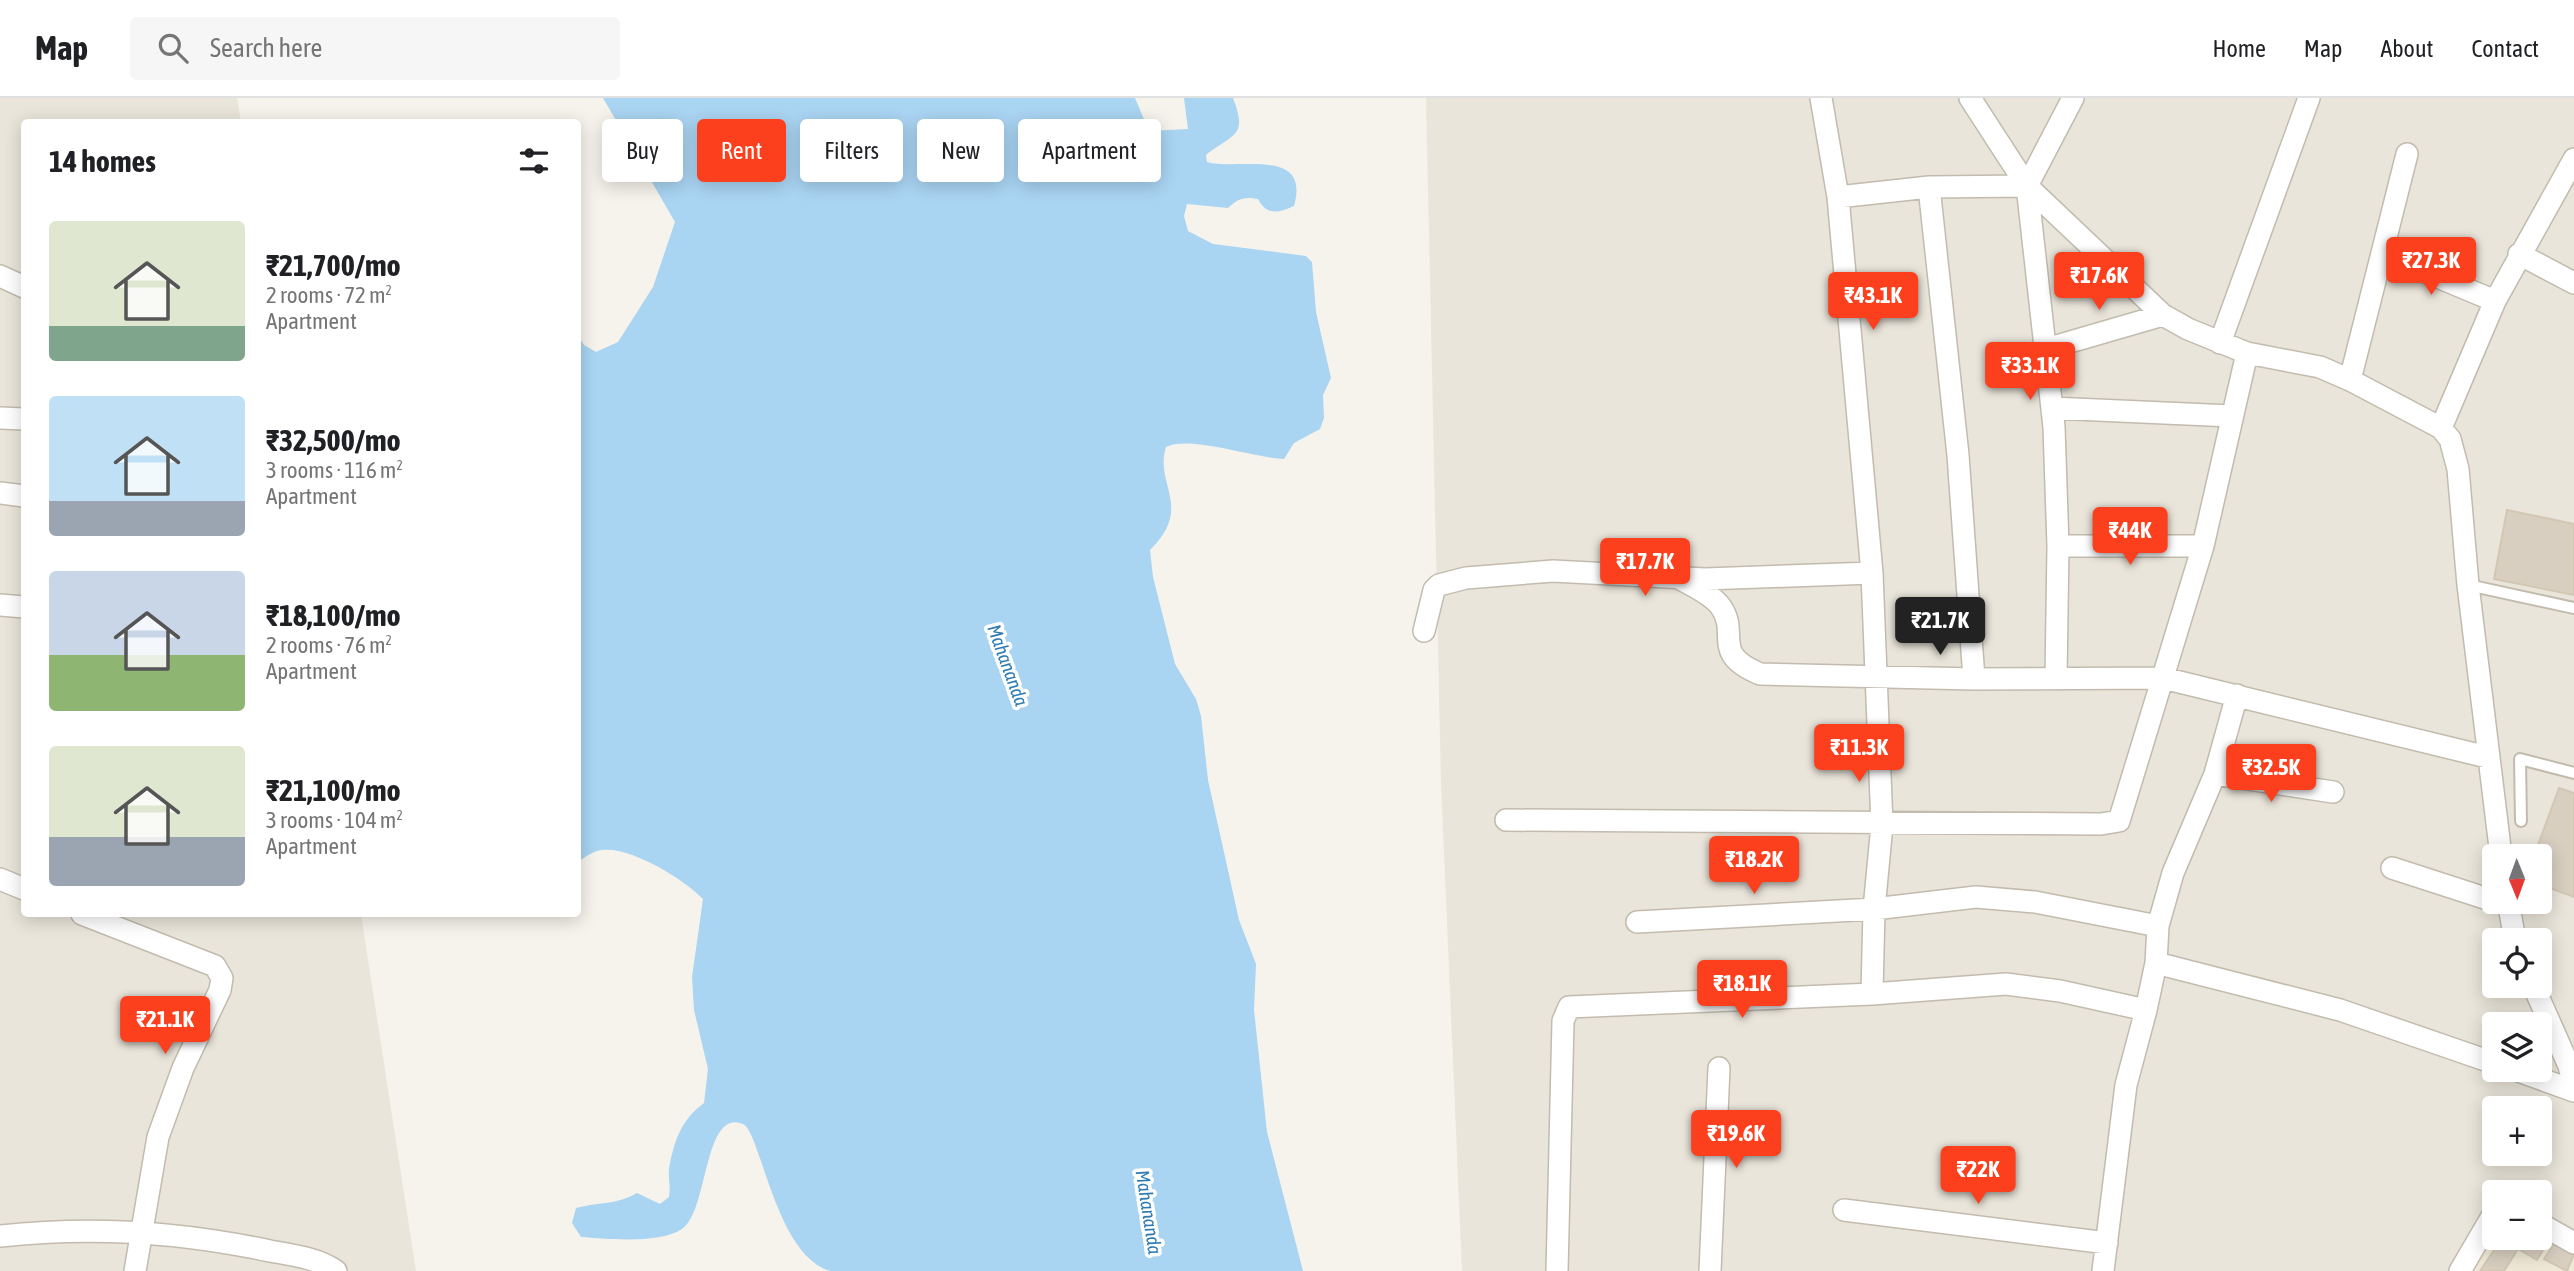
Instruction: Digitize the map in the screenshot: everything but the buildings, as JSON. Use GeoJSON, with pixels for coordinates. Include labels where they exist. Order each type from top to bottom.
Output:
{"type":"FeatureCollection","features":[{"type":"Feature","properties":{"kind":"street"},"geometry":{"type":"LineString","coordinates":[[1821,98],[1838,197],[1872,573],[1882,825],[1874,909],[1872,994]]}},
{"type":"Feature","properties":{"kind":"street"},"geometry":{"type":"LineString","coordinates":[[1970,98],[2027,186],[2163,315],[2247,353],[2320,367],[2441,428],[2450,439],[2455,453],[2487,757],[2499,844]]}},
{"type":"Feature","properties":{"kind":"street"},"geometry":{"type":"LineString","coordinates":[[2056,678],[2058,546],[2052,408],[2027,186],[2073,98]]}},
{"type":"Feature","properties":{"kind":"street"},"geometry":{"type":"LineString","coordinates":[[2220,343],[2309,98]]}},
{"type":"Feature","properties":{"kind":"street"},"geometry":{"type":"LineString","coordinates":[[2350,380],[2407,154]]}},
{"type":"Feature","properties":{"kind":"street"},"geometry":{"type":"LineString","coordinates":[[2441,428],[2495,301],[2574,159]]}},
{"type":"Feature","properties":{"kind":"street"},"geometry":{"type":"LineString","coordinates":[[1838,197],[1929,187],[2027,186]]}},
{"type":"Feature","properties":{"kind":"street"},"geometry":{"type":"LineString","coordinates":[[1929,187],[1958,456],[1974,679]]}},
{"type":"Feature","properties":{"kind":"street"},"geometry":{"type":"LineString","coordinates":[[2383,254],[2495,301]]}},
{"type":"Feature","properties":{"kind":"street"},"geometry":{"type":"LineString","coordinates":[[2519,254],[2574,283]]}},
{"type":"Feature","properties":{"kind":"street"},"geometry":{"type":"LineString","coordinates":[[0,276],[21,286]]}},
{"type":"Feature","properties":{"kind":"street"},"geometry":{"type":"LineString","coordinates":[[2046,349],[2163,315]]}},
{"type":"Feature","properties":{"kind":"street"},"geometry":{"type":"LineString","coordinates":[[1506,820],[1882,825],[2101,824],[2119,821],[2203,546],[2247,353]]}},
{"type":"Feature","properties":{"kind":"street"},"geometry":{"type":"LineString","coordinates":[[2052,408],[2232,416]]}},
{"type":"Feature","properties":{"kind":"street"},"geometry":{"type":"LineString","coordinates":[[0,418],[21,419]]}},
{"type":"Feature","properties":{"kind":"street"},"geometry":{"type":"LineString","coordinates":[[0,493],[21,496]]}},
{"type":"Feature","properties":{"kind":"street"},"geometry":{"type":"LineString","coordinates":[[2058,546],[2203,546]]}},
{"type":"Feature","properties":{"kind":"street"},"geometry":{"type":"LineString","coordinates":[[1424,631],[1434,590],[1447,582],[1553,571],[1679,578],[1763,579],[1872,573]]}},
{"type":"Feature","properties":{"kind":"street"},"geometry":{"type":"LineString","coordinates":[[1679,578],[1721,607],[1726,617],[1729,650],[1749,670],[1770,676],[2163,678],[2487,757]]}},
{"type":"Feature","properties":{"kind":"street"},"geometry":{"type":"LineString","coordinates":[[0,605],[21,607]]}},
{"type":"Feature","properties":{"kind":"street"},"geometry":{"type":"LineString","coordinates":[[2103,1271],[2126,1086],[2156,963],[2158,926],[2173,873],[2215,774],[2237,695]]}},
{"type":"Feature","properties":{"kind":"street"},"geometry":{"type":"LineString","coordinates":[[2215,774],[2333,792]]}},
{"type":"Feature","properties":{"kind":"street"},"geometry":{"type":"LineString","coordinates":[[2392,868],[2482,896]]}},
{"type":"Feature","properties":{"kind":"street"},"geometry":{"type":"LineString","coordinates":[[0,879],[21,888]]}},
{"type":"Feature","properties":{"kind":"street"},"geometry":{"type":"LineString","coordinates":[[1637,922],[1874,909],[1966,898],[2002,898],[2158,926]]}},
{"type":"Feature","properties":{"kind":"street"},"geometry":{"type":"LineString","coordinates":[[89,917],[174,952],[209,963],[220,971],[222,978],[220,990],[183,1068],[158,1137],[135,1271]]}},
{"type":"Feature","properties":{"kind":"street"},"geometry":{"type":"LineString","coordinates":[[2156,963],[2340,1010],[2482,1058]]}},
{"type":"Feature","properties":{"kind":"street"},"geometry":{"type":"LineString","coordinates":[[1557,1271],[1563,1021],[1569,1007],[1872,994],[2006,984],[2060,991],[2146,1010]]}},
{"type":"Feature","properties":{"kind":"street"},"geometry":{"type":"LineString","coordinates":[[2539,998],[2569,1066],[2574,1089]]}},
{"type":"Feature","properties":{"kind":"street"},"geometry":{"type":"LineString","coordinates":[[1710,1271],[1719,1068]]}},
{"type":"Feature","properties":{"kind":"street"},"geometry":{"type":"LineString","coordinates":[[2552,1082],[2574,1089]]}},
{"type":"Feature","properties":{"kind":"street"},"geometry":{"type":"LineString","coordinates":[[1844,1210],[2107,1243]]}},
{"type":"Feature","properties":{"kind":"street"},"geometry":{"type":"LineString","coordinates":[[2552,1231],[2574,1244]]}},
{"type":"Feature","properties":{"kind":"street"},"geometry":{"type":"LineString","coordinates":[[0,1236],[142,1232],[211,1238],[310,1259],[336,1271]]}},
{"type":"Feature","properties":{"kind":"street"},"geometry":{"type":"LineString","coordinates":[[2460,1271],[2482,1233]]}},
{"type":"Feature","properties":{"kind":"lane"},"geometry":{"type":"LineString","coordinates":[[2468,586],[2574,608]]}},
{"type":"Feature","properties":{"kind":"lane"},"geometry":{"type":"LineString","coordinates":[[2521,821],[2520,759],[2574,774]]}},
{"type":"Feature","properties":{"kind":"shaded area"},"geometry":{"type":"Polygon","coordinates":[[[0,98],[237,98],[240,119],[21,119],[21,917],[361,917],[416,1271],[0,1271],[0,98]]]}},
{"type":"Feature","properties":{"kind":"shaded area"},"geometry":{"type":"Polygon","coordinates":[[[1426,98],[2574,98],[2574,1271],[1462,1271],[1441,783],[1426,98]]]}},
{"type":"Feature","properties":{"kind":"shaded area"},"geometry":{"type":"Polygon","coordinates":[[[2552,1238],[2574,1251],[2574,1271],[2472,1271],[2483,1250],[2552,1250],[2552,1238]]]}},
{"type":"Feature","properties":{"kind":"water","name":"Mahananda"},"geometry":{"type":"Polygon","coordinates":[[[603,98],[1135,98],[1144,119],[1018,119],[1018,182],[1161,182],[1161,130],[1188,129],[1184,98],[1233,98],[1239,120],[1236,133],[1206,155],[1207,162],[1268,165],[1282,168],[1292,175],[1296,187],[1294,206],[1269,211],[1258,199],[1245,198],[1228,208],[1187,204],[1184,216],[1188,231],[1213,244],[1306,256],[1312,262],[1316,312],[1331,378],[1323,395],[1324,418],[1320,429],[1294,443],[1284,459],[1206,445],[1176,444],[1166,447],[1164,461],[1171,509],[1163,535],[1150,550],[1153,577],[1175,664],[1196,699],[1201,716],[1208,780],[1239,920],[1256,964],[1254,1010],[1267,1132],[1303,1271],[830,1271],[811,1260],[796,1242],[783,1220],[750,1132],[743,1124],[730,1123],[720,1131],[713,1145],[697,1203],[691,1219],[682,1229],[647,1239],[581,1237],[572,1223],[576,1208],[615,1201],[637,1193],[660,1204],[669,1197],[669,1169],[673,1149],[684,1124],[704,1103],[708,1069],[694,1010],[692,977],[703,899],[670,874],[627,853],[599,851],[581,860],[581,340],[596,352],[618,342],[653,287],[675,222],[652,182],[683,182],[683,119],[615,119],[603,98]]]}}]}
